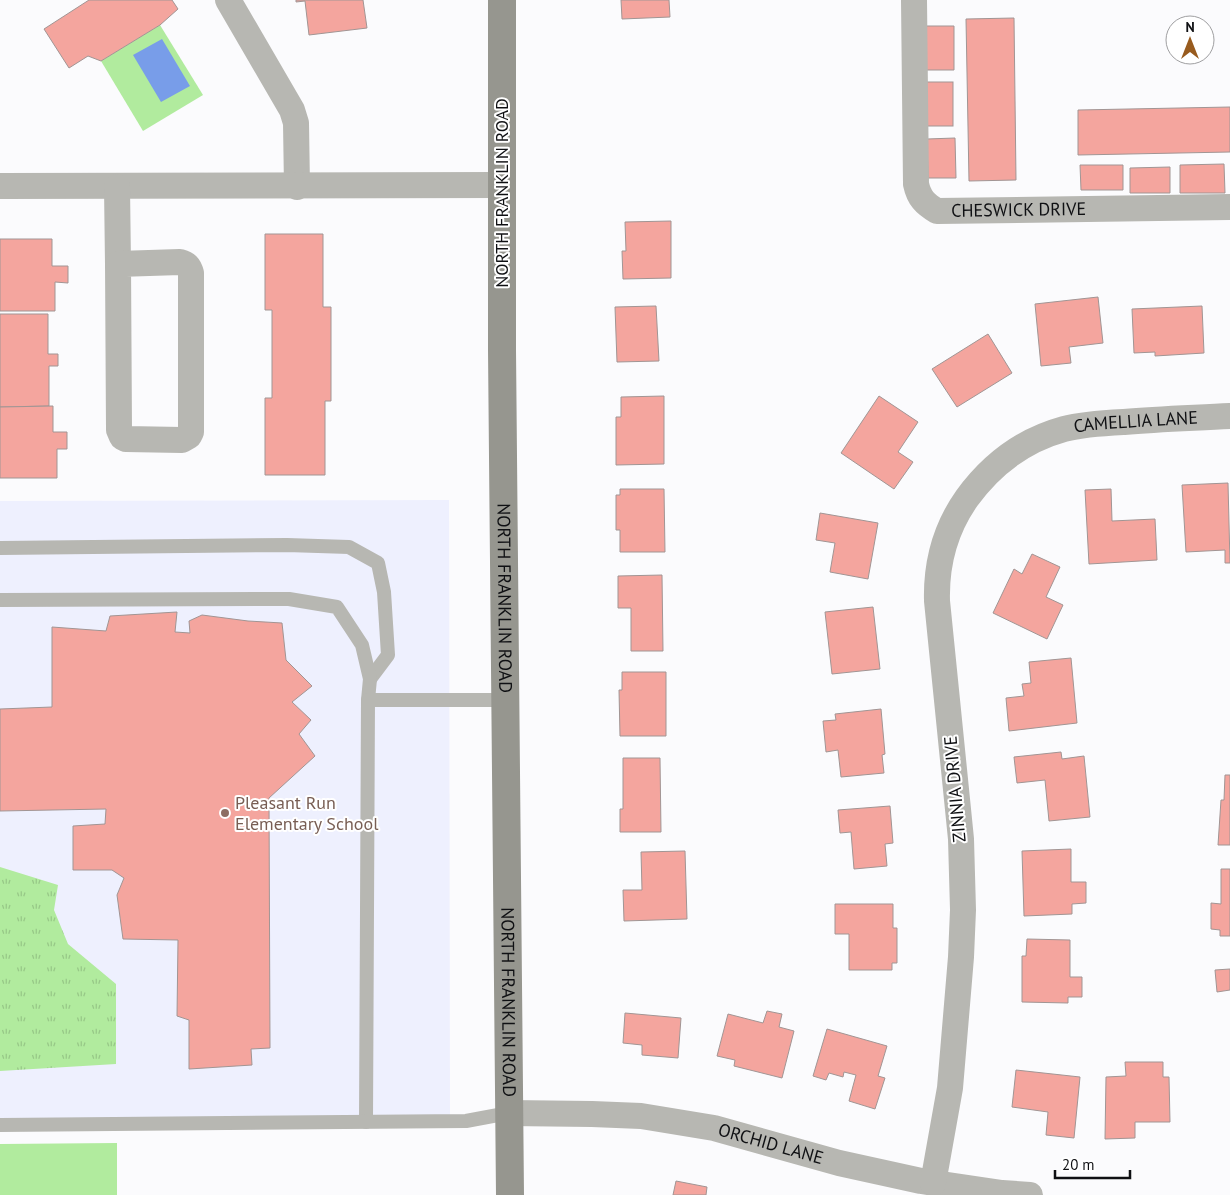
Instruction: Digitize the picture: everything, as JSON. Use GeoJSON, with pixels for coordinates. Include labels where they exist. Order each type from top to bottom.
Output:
{"type":"FeatureCollection","features":[{"type":"Feature","properties":{"kind":"main road","name":"NORTH FRANKLIN ROAD"},"geometry":{"type":"LineString","coordinates":[[502,0],[505,700],[510,1195]]}},
{"type":"Feature","properties":{"kind":"street"},"geometry":{"type":"LineString","coordinates":[[228,0],[292,110],[296,123],[297,187]]}},
{"type":"Feature","properties":{"kind":"street","name":"CHESWICK DRIVE"},"geometry":{"type":"LineString","coordinates":[[914,0],[916,184],[921,198],[929,207],[937,211],[1230,207]]}},
{"type":"Feature","properties":{"kind":"street"},"geometry":{"type":"LineString","coordinates":[[0,186],[502,186]]}},
{"type":"Feature","properties":{"kind":"street"},"geometry":{"type":"LineString","coordinates":[[118,187],[118,264],[120,434],[122,438],[126,439],[182,440],[189,436],[192,429],[190,268],[187,264],[180,262],[118,264]]}},
{"type":"Feature","properties":{"kind":"street","name":"CAMELLIA LANE"},"geometry":{"type":"LineString","coordinates":[[1043,436],[1064,429],[1088,425],[1230,416]]}},
{"type":"Feature","properties":{"kind":"street","name":"ZINNIA DRIVE"},"geometry":{"type":"LineString","coordinates":[[933,1183],[950,1088],[963,910],[960,831],[937,601],[939,568],[948,532],[958,512],[971,494],[986,475],[1003,460],[1043,436]]}},
{"type":"Feature","properties":{"kind":"street","name":"ORCHID LANE"},"geometry":{"type":"LineString","coordinates":[[510,1113],[641,1116],[737,1134],[839,1163],[933,1183],[1030,1195]]}},
{"type":"Feature","properties":{"kind":"lane"},"geometry":{"type":"LineString","coordinates":[[0,548],[287,544],[349,547],[378,563],[384,592],[388,655],[370,679]]}},
{"type":"Feature","properties":{"kind":"lane"},"geometry":{"type":"LineString","coordinates":[[0,600],[289,599],[336,607],[362,645],[370,679],[368,700],[366,1122]]}},
{"type":"Feature","properties":{"kind":"lane"},"geometry":{"type":"LineString","coordinates":[[368,700],[505,700]]}},
{"type":"Feature","properties":{"kind":"lane"},"geometry":{"type":"LineString","coordinates":[[0,1125],[466,1121],[510,1113]]}},
{"type":"Feature","properties":{"kind":"shaded area","name":"Pleasant Run Elementary School"},"geometry":{"type":"Polygon","coordinates":[[[449,500],[450,1124],[0,1125],[0,501],[449,500]]]}},
{"type":"Feature","properties":{"kind":"green space"},"geometry":{"type":"Polygon","coordinates":[[[160,25],[203,95],[143,131],[101,61],[160,25]]]}},
{"type":"Feature","properties":{"kind":"green space"},"geometry":{"type":"Polygon","coordinates":[[[0,867],[58,885],[54,910],[68,944],[116,984],[116,1064],[0,1071],[0,867]]]}},
{"type":"Feature","properties":{"kind":"green space"},"geometry":{"type":"Polygon","coordinates":[[[117,1143],[117,1195],[0,1195],[0,1144],[117,1143]]]}},
{"type":"Feature","properties":{"kind":"water"},"geometry":{"type":"Polygon","coordinates":[[[162,39],[190,86],[161,102],[133,55],[162,39]]]}},
{"type":"Feature","properties":{"kind":"building"},"geometry":{"type":"Polygon","coordinates":[[[89,0],[172,0],[178,9],[160,25],[101,61],[88,56],[69,68],[44,29],[89,0]]]}},
{"type":"Feature","properties":{"kind":"building"},"geometry":{"type":"Polygon","coordinates":[[[296,0],[363,0],[367,28],[309,35],[305,1],[296,2],[296,0]]]}},
{"type":"Feature","properties":{"kind":"building"},"geometry":{"type":"Polygon","coordinates":[[[621,0],[669,0],[670,17],[622,19],[621,0]]]}},
{"type":"Feature","properties":{"kind":"building"},"geometry":{"type":"Polygon","coordinates":[[[1014,18],[1016,180],[969,181],[966,19],[1014,18]]]}},
{"type":"Feature","properties":{"kind":"building"},"geometry":{"type":"Polygon","coordinates":[[[925,26],[954,26],[954,70],[926,70],[925,26]]]}},
{"type":"Feature","properties":{"kind":"building"},"geometry":{"type":"Polygon","coordinates":[[[925,82],[953,82],[953,126],[925,126],[925,82]]]}},
{"type":"Feature","properties":{"kind":"building"},"geometry":{"type":"Polygon","coordinates":[[[1230,107],[1230,152],[1078,155],[1078,110],[1230,107]]]}},
{"type":"Feature","properties":{"kind":"building"},"geometry":{"type":"Polygon","coordinates":[[[955,138],[956,178],[928,178],[927,139],[955,138]]]}},
{"type":"Feature","properties":{"kind":"building"},"geometry":{"type":"Polygon","coordinates":[[[1224,164],[1225,193],[1180,193],[1180,165],[1224,164]]]}},
{"type":"Feature","properties":{"kind":"building"},"geometry":{"type":"Polygon","coordinates":[[[1080,165],[1123,165],[1123,190],[1081,190],[1080,165]]]}},
{"type":"Feature","properties":{"kind":"building"},"geometry":{"type":"Polygon","coordinates":[[[1170,167],[1170,193],[1130,193],[1130,168],[1170,167]]]}},
{"type":"Feature","properties":{"kind":"building"},"geometry":{"type":"Polygon","coordinates":[[[671,221],[671,278],[623,279],[622,251],[626,251],[625,222],[671,221]]]}},
{"type":"Feature","properties":{"kind":"building"},"geometry":{"type":"Polygon","coordinates":[[[265,234],[323,234],[323,307],[331,307],[331,401],[325,401],[325,475],[265,475],[265,398],[272,398],[272,310],[265,310],[265,234]]]}},
{"type":"Feature","properties":{"kind":"building"},"geometry":{"type":"Polygon","coordinates":[[[0,239],[52,239],[52,266],[68,266],[68,283],[55,282],[55,311],[0,311],[0,239]]]}},
{"type":"Feature","properties":{"kind":"building"},"geometry":{"type":"Polygon","coordinates":[[[1098,297],[1103,343],[1069,347],[1071,363],[1041,366],[1035,304],[1098,297]]]}},
{"type":"Feature","properties":{"kind":"building"},"geometry":{"type":"Polygon","coordinates":[[[656,306],[659,361],[617,362],[615,307],[656,306]]]}},
{"type":"Feature","properties":{"kind":"building"},"geometry":{"type":"Polygon","coordinates":[[[1202,306],[1204,353],[1155,356],[1155,352],[1134,353],[1132,309],[1202,306]]]}},
{"type":"Feature","properties":{"kind":"building"},"geometry":{"type":"Polygon","coordinates":[[[0,314],[48,314],[48,354],[58,354],[58,366],[49,366],[49,406],[0,407],[0,314]]]}},
{"type":"Feature","properties":{"kind":"building"},"geometry":{"type":"Polygon","coordinates":[[[988,334],[1012,373],[957,407],[932,369],[988,334]]]}},
{"type":"Feature","properties":{"kind":"building"},"geometry":{"type":"Polygon","coordinates":[[[664,396],[664,464],[616,465],[616,417],[621,417],[621,397],[664,396]]]}},
{"type":"Feature","properties":{"kind":"building"},"geometry":{"type":"Polygon","coordinates":[[[879,396],[918,422],[898,452],[913,462],[894,489],[841,453],[879,396]]]}},
{"type":"Feature","properties":{"kind":"building"},"geometry":{"type":"Polygon","coordinates":[[[53,406],[53,432],[67,432],[67,449],[57,449],[57,478],[0,478],[0,407],[53,406]]]}},
{"type":"Feature","properties":{"kind":"building"},"geometry":{"type":"Polygon","coordinates":[[[1228,483],[1230,563],[1225,563],[1225,550],[1186,552],[1182,485],[1228,483]]]}},
{"type":"Feature","properties":{"kind":"building"},"geometry":{"type":"Polygon","coordinates":[[[620,489],[664,489],[665,552],[620,552],[620,530],[616,530],[616,495],[620,495],[620,489]]]}},
{"type":"Feature","properties":{"kind":"building"},"geometry":{"type":"Polygon","coordinates":[[[1111,489],[1112,521],[1155,519],[1157,560],[1089,564],[1085,490],[1111,489]]]}},
{"type":"Feature","properties":{"kind":"building"},"geometry":{"type":"Polygon","coordinates":[[[820,513],[878,523],[868,579],[830,572],[835,543],[816,540],[820,513]]]}},
{"type":"Feature","properties":{"kind":"building"},"geometry":{"type":"Polygon","coordinates":[[[1032,554],[1060,567],[1046,597],[1063,605],[1047,639],[993,613],[1014,569],[1022,574],[1032,554]]]}},
{"type":"Feature","properties":{"kind":"building"},"geometry":{"type":"Polygon","coordinates":[[[662,575],[663,651],[631,651],[631,608],[618,608],[618,576],[662,575]]]}},
{"type":"Feature","properties":{"kind":"building"},"geometry":{"type":"Polygon","coordinates":[[[873,607],[880,669],[832,674],[825,612],[873,607]]]}},
{"type":"Feature","properties":{"kind":"building","name":"Pleasant Run Elementary School"},"geometry":{"type":"Polygon","coordinates":[[[177,612],[175,632],[190,633],[189,621],[202,615],[282,623],[286,660],[312,686],[292,702],[311,720],[299,734],[315,756],[269,798],[270,1048],[251,1049],[252,1065],[189,1069],[189,1020],[177,1016],[178,940],[123,939],[117,895],[124,878],[112,870],[73,870],[73,826],[105,824],[106,809],[0,811],[0,709],[52,707],[52,627],[106,631],[110,616],[177,612]]]}},
{"type":"Feature","properties":{"kind":"building"},"geometry":{"type":"Polygon","coordinates":[[[1071,658],[1077,723],[1009,731],[1006,698],[1024,696],[1022,684],[1031,683],[1029,662],[1071,658]]]}},
{"type":"Feature","properties":{"kind":"building"},"geometry":{"type":"Polygon","coordinates":[[[622,672],[666,672],[666,736],[620,736],[619,690],[622,690],[622,672]]]}},
{"type":"Feature","properties":{"kind":"building"},"geometry":{"type":"Polygon","coordinates":[[[881,709],[885,754],[882,755],[884,773],[841,777],[838,750],[826,752],[823,721],[836,720],[835,714],[881,709]]]}},
{"type":"Feature","properties":{"kind":"building"},"geometry":{"type":"Polygon","coordinates":[[[1061,752],[1062,759],[1084,756],[1090,817],[1049,821],[1045,780],[1017,783],[1014,757],[1061,752]]]}},
{"type":"Feature","properties":{"kind":"building"},"geometry":{"type":"Polygon","coordinates":[[[623,758],[660,758],[661,832],[620,832],[620,809],[623,809],[623,758]]]}},
{"type":"Feature","properties":{"kind":"building"},"geometry":{"type":"Polygon","coordinates":[[[1225,775],[1230,775],[1230,845],[1218,845],[1221,800],[1224,800],[1225,775]]]}},
{"type":"Feature","properties":{"kind":"building"},"geometry":{"type":"Polygon","coordinates":[[[890,806],[893,843],[885,844],[887,866],[854,869],[851,832],[840,833],[838,810],[890,806]]]}},
{"type":"Feature","properties":{"kind":"building"},"geometry":{"type":"Polygon","coordinates":[[[1071,849],[1071,882],[1086,882],[1086,903],[1072,904],[1072,914],[1024,916],[1022,851],[1071,849]]]}},
{"type":"Feature","properties":{"kind":"building"},"geometry":{"type":"Polygon","coordinates":[[[685,851],[687,919],[624,921],[623,890],[642,890],[641,852],[685,851]]]}},
{"type":"Feature","properties":{"kind":"building"},"geometry":{"type":"Polygon","coordinates":[[[1221,869],[1230,869],[1230,936],[1220,936],[1220,930],[1211,929],[1211,903],[1221,904],[1221,869]]]}},
{"type":"Feature","properties":{"kind":"building"},"geometry":{"type":"Polygon","coordinates":[[[835,904],[893,904],[893,928],[897,928],[897,963],[892,963],[892,970],[849,970],[849,934],[835,934],[835,904]]]}},
{"type":"Feature","properties":{"kind":"building"},"geometry":{"type":"Polygon","coordinates":[[[1027,939],[1070,940],[1070,977],[1082,977],[1082,997],[1068,997],[1068,1003],[1022,1002],[1022,956],[1026,956],[1027,939]]]}},
{"type":"Feature","properties":{"kind":"building"},"geometry":{"type":"Polygon","coordinates":[[[1230,969],[1230,990],[1217,992],[1215,970],[1230,969]]]}},
{"type":"Feature","properties":{"kind":"building"},"geometry":{"type":"Polygon","coordinates":[[[767,1011],[782,1014],[779,1027],[794,1031],[782,1078],[734,1066],[735,1060],[717,1056],[728,1014],[763,1023],[767,1011]]]}},
{"type":"Feature","properties":{"kind":"building"},"geometry":{"type":"Polygon","coordinates":[[[625,1013],[681,1018],[678,1058],[642,1055],[642,1045],[623,1043],[625,1013]]]}},
{"type":"Feature","properties":{"kind":"building"},"geometry":{"type":"Polygon","coordinates":[[[827,1029],[887,1046],[878,1076],[885,1078],[875,1109],[849,1101],[856,1075],[844,1072],[843,1077],[829,1073],[826,1080],[813,1076],[827,1029]]]}},
{"type":"Feature","properties":{"kind":"building"},"geometry":{"type":"Polygon","coordinates":[[[1125,1062],[1163,1062],[1163,1077],[1169,1077],[1170,1122],[1135,1122],[1135,1138],[1105,1139],[1106,1077],[1126,1076],[1125,1062]]]}},
{"type":"Feature","properties":{"kind":"building"},"geometry":{"type":"Polygon","coordinates":[[[1016,1070],[1080,1077],[1074,1138],[1046,1135],[1048,1112],[1012,1107],[1016,1070]]]}},
{"type":"Feature","properties":{"kind":"building"},"geometry":{"type":"Polygon","coordinates":[[[676,1181],[707,1187],[706,1195],[673,1195],[676,1181]]]}},
{"type":"Feature","properties":{"kind":"place","name":"Pleasant Run Elementary School"},"geometry":{"type":"Point","coordinates":[225,813]}}]}
